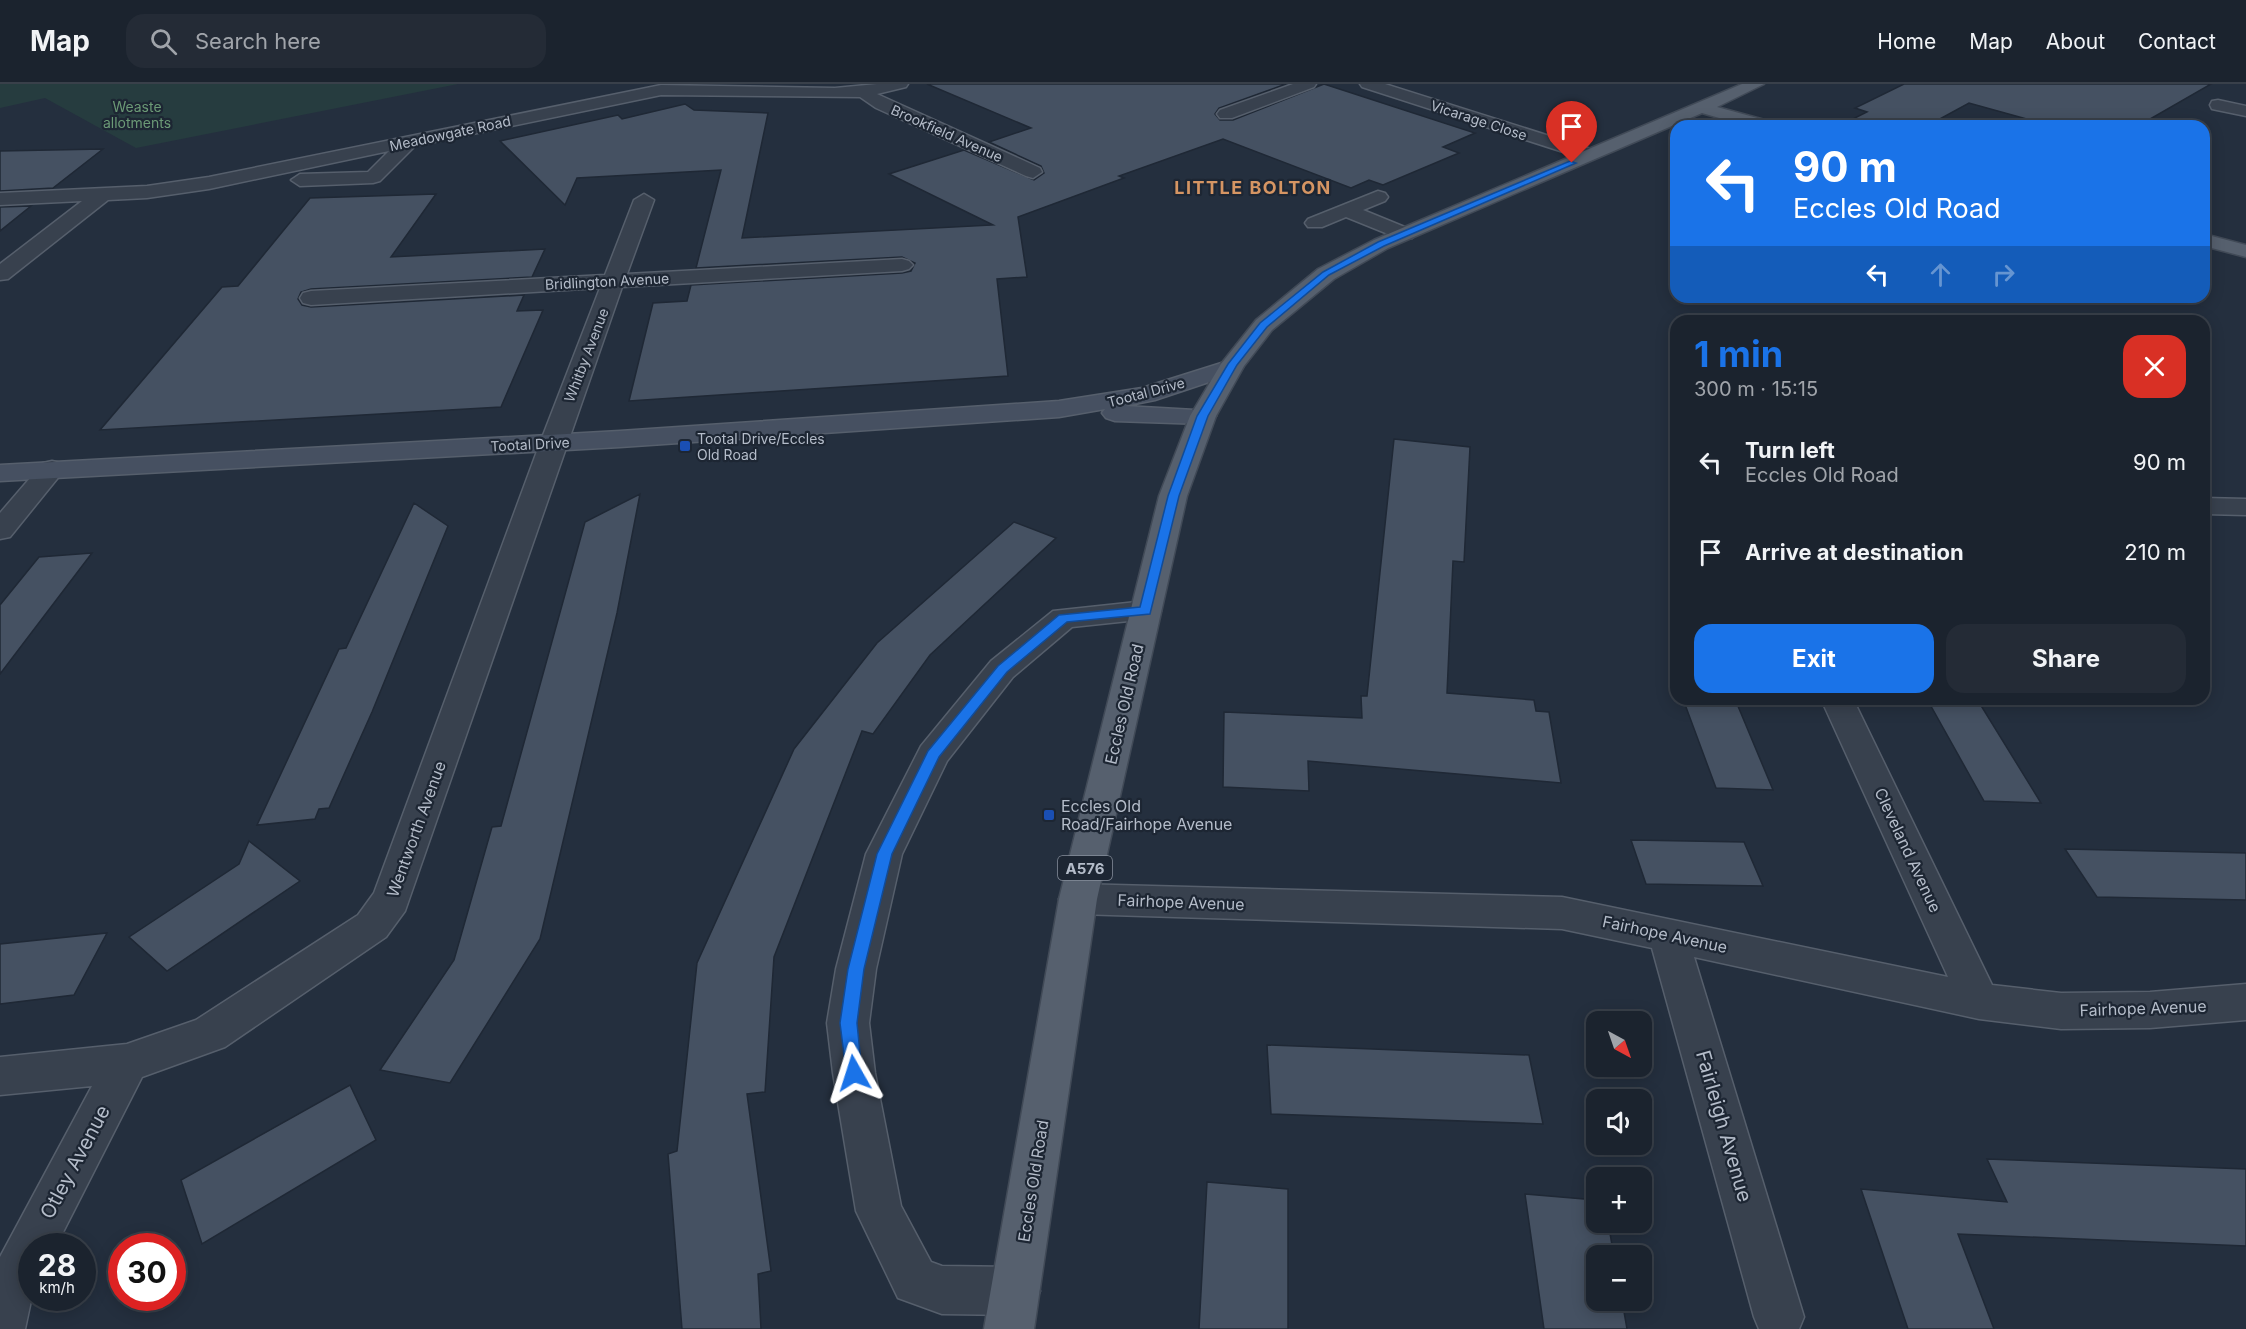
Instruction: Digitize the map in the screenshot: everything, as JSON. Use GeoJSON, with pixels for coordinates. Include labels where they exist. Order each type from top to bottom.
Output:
{"type":"FeatureCollection","features":[{"type":"Feature","properties":{"kind":"main road","name":"Eccles Old Road"},"geometry":{"type":"LineString","coordinates":[[1674,120],[1756,84]]}},
{"type":"Feature","properties":{"kind":"main road"},"geometry":{"type":"LineString","coordinates":[[1702,108],[1745,120]]}},
{"type":"Feature","properties":{"kind":"main road","name":"Eccles Old Road"},"geometry":{"type":"LineString","coordinates":[[1009,1329],[1078,899],[1173,496],[1203,416],[1231,367],[1264,325],[1326,274],[1406,234],[1670,122]]}},
{"type":"Feature","properties":{"kind":"main road"},"geometry":{"type":"LineString","coordinates":[[1640,135],[1670,131]]}},
{"type":"Feature","properties":{"kind":"main road"},"geometry":{"type":"LineString","coordinates":[[2210,242],[2246,251]]}},
{"type":"Feature","properties":{"kind":"street","name":"Meadowgate Road"},"geometry":{"type":"LineString","coordinates":[[0,199],[147,192],[215,182],[662,90],[863,92],[900,84]]}},
{"type":"Feature","properties":{"kind":"street"},"geometry":{"type":"LineString","coordinates":[[1226,114],[1308,84]]}},
{"type":"Feature","properties":{"kind":"street","name":"Vicarage Close"},"geometry":{"type":"LineString","coordinates":[[1368,84],[1591,155]]}},
{"type":"Feature","properties":{"kind":"street","name":"Brookfield Avenue"},"geometry":{"type":"LineString","coordinates":[[863,92],[882,104],[1034,171]]}},
{"type":"Feature","properties":{"kind":"street"},"geometry":{"type":"LineString","coordinates":[[2217,105],[2246,111]]}},
{"type":"Feature","properties":{"kind":"street"},"geometry":{"type":"LineString","coordinates":[[215,182],[372,177],[410,141]]}},
{"type":"Feature","properties":{"kind":"street"},"geometry":{"type":"LineString","coordinates":[[0,274],[102,194]]}},
{"type":"Feature","properties":{"kind":"street"},"geometry":{"type":"LineString","coordinates":[[1315,223],[1378,197]]}},
{"type":"Feature","properties":{"kind":"street","name":"Whitby Avenue"},"geometry":{"type":"LineString","coordinates":[[553,442],[644,200]]}},
{"type":"Feature","properties":{"kind":"street"},"geometry":{"type":"LineString","coordinates":[[1346,210],[1406,234]]}},
{"type":"Feature","properties":{"kind":"street","name":"Bridlington Avenue"},"geometry":{"type":"LineString","coordinates":[[311,298],[902,265]]}},
{"type":"Feature","properties":{"kind":"street","name":"Tootal Drive"},"geometry":{"type":"LineString","coordinates":[[0,472],[553,442],[1059,409],[1146,395],[1231,367]]}},
{"type":"Feature","properties":{"kind":"street","name":"Tootal Drive"},"geometry":{"type":"LineString","coordinates":[[1059,409],[1203,416]]}},
{"type":"Feature","properties":{"kind":"street","name":"Wentworth Avenue"},"geometry":{"type":"LineString","coordinates":[[0,1076],[128,1063],[210,1034],[372,926],[391,900],[553,442]]}},
{"type":"Feature","properties":{"kind":"street"},"geometry":{"type":"LineString","coordinates":[[0,531],[52,469]]}},
{"type":"Feature","properties":{"kind":"street"},"geometry":{"type":"LineString","coordinates":[[2224,506],[2246,531]]}},
{"type":"Feature","properties":{"kind":"street"},"geometry":{"type":"LineString","coordinates":[[1016,1291],[942,1290],[915,1281],[879,1211],[854,1073],[848,1023],[856,969],[884,854],[933,755],[1002,669],[1064,618],[1146,611]]}},
{"type":"Feature","properties":{"kind":"street","name":"Cleveland Avenue"},"geometry":{"type":"LineString","coordinates":[[1840,705],[1979,1001]]}},
{"type":"Feature","properties":{"kind":"street","name":"Fairhope Avenue"},"geometry":{"type":"LineString","coordinates":[[1078,899],[1562,913],[1979,1001],[2061,1011],[2150,1010],[2246,1002]]}},
{"type":"Feature","properties":{"kind":"street","name":"Fairleigh Avenue"},"geometry":{"type":"LineString","coordinates":[[1668,935],[1779,1317]]}},
{"type":"Feature","properties":{"kind":"street","name":"Otley Avenue"},"geometry":{"type":"LineString","coordinates":[[0,1329],[8,1291],[128,1063]]}},
{"type":"Feature","properties":{"kind":"green space","name":"Weaste allotments"},"geometry":{"type":"Polygon","coordinates":[[[0,84],[458,84],[136,148],[45,98],[0,108],[0,84]]]}},
{"type":"Feature","properties":{"kind":"building"},"geometry":{"type":"Polygon","coordinates":[[[927,84],[1286,84],[1219,108],[1215,114],[1220,120],[1233,120],[1324,84],[1475,133],[1443,147],[1459,153],[1383,185],[1369,180],[1351,188],[1223,139],[1119,176],[1124,178],[1018,217],[1027,277],[997,279],[1008,376],[629,401],[653,303],[687,301],[691,285],[902,273],[911,271],[915,263],[902,257],[696,268],[721,170],[577,178],[565,205],[500,141],[618,115],[622,119],[685,104],[694,110],[768,113],[742,238],[993,225],[889,174],[964,150],[1034,180],[1044,173],[1041,166],[989,142],[1031,128],[927,84]]]}},
{"type":"Feature","properties":{"kind":"building"},"geometry":{"type":"Polygon","coordinates":[[[1904,84],[2211,84],[2148,120],[2030,120],[1969,103],[1938,120],[1851,120],[1867,112],[1855,108],[1904,84]]]}},
{"type":"Feature","properties":{"kind":"building"},"geometry":{"type":"Polygon","coordinates":[[[103,149],[53,188],[0,191],[0,151],[103,149]]]}},
{"type":"Feature","properties":{"kind":"building"},"geometry":{"type":"Polygon","coordinates":[[[436,194],[391,257],[545,249],[532,277],[311,289],[301,292],[298,299],[302,305],[311,307],[524,295],[517,311],[543,310],[501,407],[100,430],[222,287],[238,286],[310,198],[436,194]]]}},
{"type":"Feature","properties":{"kind":"building"},"geometry":{"type":"Polygon","coordinates":[[[31,206],[0,231],[0,207],[31,206]]]}},
{"type":"Feature","properties":{"kind":"building"},"geometry":{"type":"Polygon","coordinates":[[[1394,439],[1470,447],[1464,562],[1453,561],[1447,693],[1534,700],[1536,711],[1549,712],[1561,783],[1308,761],[1309,791],[1223,787],[1224,712],[1362,718],[1361,696],[1367,696],[1394,439]]]}},
{"type":"Feature","properties":{"kind":"building"},"geometry":{"type":"Polygon","coordinates":[[[640,494],[617,613],[540,939],[450,1083],[380,1070],[454,960],[492,827],[501,826],[585,522],[640,494]]]}},
{"type":"Feature","properties":{"kind":"building"},"geometry":{"type":"Polygon","coordinates":[[[414,503],[448,526],[372,712],[329,808],[319,809],[315,819],[257,825],[339,649],[346,648],[414,503]]]}},
{"type":"Feature","properties":{"kind":"building"},"geometry":{"type":"Polygon","coordinates":[[[1014,522],[1056,538],[930,655],[873,734],[862,731],[774,957],[765,1092],[747,1094],[771,1271],[758,1274],[761,1329],[682,1329],[668,1154],[677,1151],[697,963],[794,749],[877,643],[1014,522]]]}},
{"type":"Feature","properties":{"kind":"building"},"geometry":{"type":"Polygon","coordinates":[[[92,553],[0,674],[0,605],[39,557],[92,553]]]}},
{"type":"Feature","properties":{"kind":"building"},"geometry":{"type":"Polygon","coordinates":[[[1685,705],[1738,705],[1773,790],[1716,788],[1685,705]]]}},
{"type":"Feature","properties":{"kind":"building"},"geometry":{"type":"Polygon","coordinates":[[[1930,705],[1981,705],[2041,803],[1984,801],[1930,705]]]}},
{"type":"Feature","properties":{"kind":"building"},"geometry":{"type":"Polygon","coordinates":[[[1631,840],[1744,842],[1763,886],[1646,884],[1631,840]]]}},
{"type":"Feature","properties":{"kind":"building"},"geometry":{"type":"Polygon","coordinates":[[[249,841],[300,881],[167,971],[129,937],[239,864],[249,841]]]}},
{"type":"Feature","properties":{"kind":"building"},"geometry":{"type":"Polygon","coordinates":[[[2065,849],[2246,853],[2246,900],[2097,897],[2065,849]]]}},
{"type":"Feature","properties":{"kind":"building"},"geometry":{"type":"Polygon","coordinates":[[[107,933],[74,995],[0,1004],[0,944],[107,933]]]}},
{"type":"Feature","properties":{"kind":"building"},"geometry":{"type":"Polygon","coordinates":[[[1267,1045],[1529,1055],[1543,1124],[1271,1114],[1267,1045]]]}},
{"type":"Feature","properties":{"kind":"building"},"geometry":{"type":"Polygon","coordinates":[[[350,1085],[376,1140],[202,1244],[181,1180],[350,1085]]]}},
{"type":"Feature","properties":{"kind":"building"},"geometry":{"type":"Polygon","coordinates":[[[1987,1159],[2246,1169],[2246,1246],[1958,1234],[1994,1329],[1908,1329],[1861,1189],[2007,1202],[1987,1159]]]}},
{"type":"Feature","properties":{"kind":"building"},"geometry":{"type":"Polygon","coordinates":[[[1207,1182],[1288,1189],[1288,1329],[1199,1329],[1207,1182]]]}},
{"type":"Feature","properties":{"kind":"building"},"geometry":{"type":"Polygon","coordinates":[[[1525,1194],[1586,1199],[1586,1233],[1610,1233],[1612,1245],[1586,1245],[1586,1311],[1624,1311],[1627,1329],[1544,1329],[1525,1194]]]}},
{"type":"Feature","properties":{"kind":"place","name":"Tootal Drive/Eccles Old Road"},"geometry":{"type":"Point","coordinates":[685,446]}},
{"type":"Feature","properties":{"kind":"place","name":"Eccles Old Road/Fairhope Avenue"},"geometry":{"type":"Point","coordinates":[1049,815]}},
{"type":"Feature","properties":{"kind":"district","name":"LITTLE BOLTON"},"geometry":{"type":"Point","coordinates":[1253,187]}},
{"type":"Feature","properties":{"kind":"route"},"geometry":{"type":"LineString","coordinates":[[854,1073],[848,1023],[856,969],[884,854],[933,755],[1002,669],[1064,618],[1146,611],[1173,496],[1203,416],[1233,364],[1264,325],[1326,274],[1381,244],[1572,163]]}}]}
